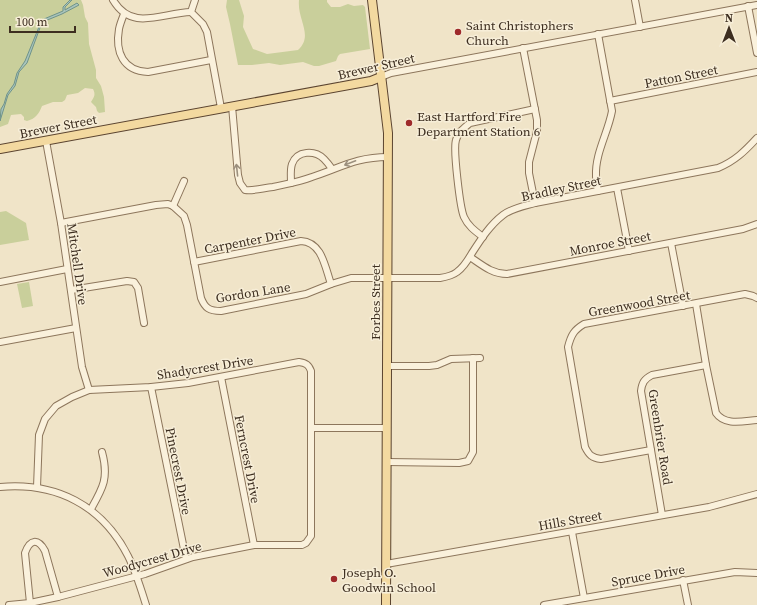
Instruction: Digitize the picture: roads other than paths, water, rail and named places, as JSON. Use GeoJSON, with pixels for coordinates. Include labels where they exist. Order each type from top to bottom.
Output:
{"type":"FeatureCollection","features":[{"type":"Feature","properties":{"kind":"main road","name":"Forbes Street"},"geometry":{"type":"LineString","coordinates":[[372,0],[387,120],[388,157],[386,605]]}},
{"type":"Feature","properties":{"kind":"main road","name":"Brewer Street"},"geometry":{"type":"LineString","coordinates":[[0,150],[371,81],[381,77]]}},
{"type":"Feature","properties":{"kind":"street"},"geometry":{"type":"LineString","coordinates":[[113,0],[124,14],[132,17],[142,19],[180,12],[190,12],[203,24],[207,32],[221,108]]}},
{"type":"Feature","properties":{"kind":"street"},"geometry":{"type":"LineString","coordinates":[[190,12],[195,0]]}},
{"type":"Feature","properties":{"kind":"street"},"geometry":{"type":"LineString","coordinates":[[635,0],[640,27]]}},
{"type":"Feature","properties":{"kind":"street","name":"Brewer Street"},"geometry":{"type":"LineString","coordinates":[[381,77],[391,73],[757,5]]}},
{"type":"Feature","properties":{"kind":"street"},"geometry":{"type":"LineString","coordinates":[[748,6],[757,53]]}},
{"type":"Feature","properties":{"kind":"street"},"geometry":{"type":"LineString","coordinates":[[124,14],[119,28],[118,42],[124,61],[130,68],[148,72],[211,60]]}},
{"type":"Feature","properties":{"kind":"street"},"geometry":{"type":"LineString","coordinates":[[598,34],[612,111],[596,167],[598,191]]}},
{"type":"Feature","properties":{"kind":"street"},"geometry":{"type":"LineString","coordinates":[[523,48],[535,109],[537,131],[531,153],[529,173],[534,203]]}},
{"type":"Feature","properties":{"kind":"street","name":"Patton Street"},"geometry":{"type":"LineString","coordinates":[[610,101],[757,72]]}},
{"type":"Feature","properties":{"kind":"street"},"geometry":{"type":"LineString","coordinates":[[232,106],[238,175],[240,183],[246,190],[291,183],[312,177],[356,160],[371,157],[388,157]]}},
{"type":"Feature","properties":{"kind":"street"},"geometry":{"type":"LineString","coordinates":[[483,237],[470,227],[464,217],[461,207],[455,150],[456,139],[461,130],[470,124],[535,109]]}},
{"type":"Feature","properties":{"kind":"street","name":"Bradley Street"},"geometry":{"type":"LineString","coordinates":[[387,278],[449,277],[457,273],[465,265],[494,223],[504,214],[515,209],[534,203],[718,168],[730,163],[740,156],[757,138]]}},
{"type":"Feature","properties":{"kind":"street","name":"Mitchell Drive"},"geometry":{"type":"LineString","coordinates":[[46,141],[61,223],[82,367],[89,390]]}},
{"type":"Feature","properties":{"kind":"street"},"geometry":{"type":"LineString","coordinates":[[291,183],[290,172],[292,163],[298,156],[307,152],[315,153],[324,158],[332,169]]}},
{"type":"Feature","properties":{"kind":"street"},"geometry":{"type":"LineString","coordinates":[[61,223],[156,205],[168,204],[174,206],[184,181]]}},
{"type":"Feature","properties":{"kind":"street"},"geometry":{"type":"LineString","coordinates":[[617,188],[629,251]]}},
{"type":"Feature","properties":{"kind":"street","name":"Gordon Lane"},"geometry":{"type":"LineString","coordinates":[[174,206],[180,210],[188,225],[201,298],[204,305],[214,311],[221,311],[306,294],[351,278],[387,278]]}},
{"type":"Feature","properties":{"kind":"street","name":"Monroe Street"},"geometry":{"type":"LineString","coordinates":[[470,257],[492,272],[507,274],[743,229],[757,224]]}},
{"type":"Feature","properties":{"kind":"street","name":"Carpenter Drive"},"geometry":{"type":"LineString","coordinates":[[194,262],[300,241],[308,241],[315,245],[320,252],[331,284]]}},
{"type":"Feature","properties":{"kind":"street"},"geometry":{"type":"LineString","coordinates":[[672,243],[683,306]]}},
{"type":"Feature","properties":{"kind":"street"},"geometry":{"type":"LineString","coordinates":[[0,282],[67,269]]}},
{"type":"Feature","properties":{"kind":"street"},"geometry":{"type":"LineString","coordinates":[[71,290],[127,281],[134,282],[138,288],[144,323]]}},
{"type":"Feature","properties":{"kind":"street","name":"Greenwood Street"},"geometry":{"type":"LineString","coordinates":[[651,450],[601,459],[594,458],[588,454],[585,447],[568,347],[570,336],[575,329],[584,324],[745,294],[757,298]]}},
{"type":"Feature","properties":{"kind":"street"},"geometry":{"type":"LineString","coordinates":[[696,304],[716,413],[720,418],[726,421],[757,420]]}},
{"type":"Feature","properties":{"kind":"street"},"geometry":{"type":"LineString","coordinates":[[0,342],[76,328]]}},
{"type":"Feature","properties":{"kind":"street"},"geometry":{"type":"LineString","coordinates":[[387,462],[460,463],[468,460],[473,452],[473,358]]}},
{"type":"Feature","properties":{"kind":"street"},"geometry":{"type":"LineString","coordinates":[[387,366],[429,366],[437,365],[451,359],[480,358]]}},
{"type":"Feature","properties":{"kind":"street","name":"Shadycrest Drive"},"geometry":{"type":"LineString","coordinates":[[37,487],[39,436],[45,419],[56,406],[89,390],[151,387],[188,383],[299,362],[309,366],[311,371],[312,428]]}},
{"type":"Feature","properties":{"kind":"street","name":"Greenbrier Road"},"geometry":{"type":"LineString","coordinates":[[662,515],[641,391],[642,385],[645,379],[652,375],[706,365]]}},
{"type":"Feature","properties":{"kind":"street","name":"Ferncrest Drive"},"geometry":{"type":"LineString","coordinates":[[221,377],[254,545]]}},
{"type":"Feature","properties":{"kind":"street","name":"Pinecrest Drive"},"geometry":{"type":"LineString","coordinates":[[151,387],[186,559]]}},
{"type":"Feature","properties":{"kind":"street"},"geometry":{"type":"LineString","coordinates":[[312,428],[386,428]]}},
{"type":"Feature","properties":{"kind":"street","name":"Woodycrest Drive"},"geometry":{"type":"LineString","coordinates":[[9,605],[30,603],[58,597],[136,576],[186,559],[254,545],[306,543],[311,536],[312,428]]}},
{"type":"Feature","properties":{"kind":"street"},"geometry":{"type":"LineString","coordinates":[[91,510],[104,482],[106,466],[102,452]]}},
{"type":"Feature","properties":{"kind":"street"},"geometry":{"type":"LineString","coordinates":[[0,487],[37,487],[69,497],[91,510],[105,522],[117,537],[128,556],[146,605]]}},
{"type":"Feature","properties":{"kind":"street","name":"Hills Street"},"geometry":{"type":"LineString","coordinates":[[386,564],[709,507],[757,494]]}},
{"type":"Feature","properties":{"kind":"street"},"geometry":{"type":"LineString","coordinates":[[572,532],[584,598]]}},
{"type":"Feature","properties":{"kind":"street"},"geometry":{"type":"LineString","coordinates":[[30,603],[25,553],[30,543],[36,542],[42,544],[58,597]]}},
{"type":"Feature","properties":{"kind":"street","name":"Spruce Drive"},"geometry":{"type":"LineString","coordinates":[[544,605],[735,572],[757,573]]}},
{"type":"Feature","properties":{"kind":"street"},"geometry":{"type":"LineString","coordinates":[[684,580],[688,605]]}},
{"type":"Feature","properties":{"kind":"water"},"geometry":{"type":"Polygon","coordinates":[[[70,0],[72,0],[65,7],[65,10],[77,3],[79,5],[45,21],[41,25],[27,63],[19,72],[15,86],[8,95],[0,121],[1,109],[7,94],[14,84],[17,73],[25,61],[41,22],[44,19],[63,11],[63,7],[70,0]]]}},
{"type":"Feature","properties":{"kind":"place","name":"Saint Christophers Church"},"geometry":{"type":"Point","coordinates":[458,32]}},
{"type":"Feature","properties":{"kind":"place","name":"East Hartford Fire Department Station 6"},"geometry":{"type":"Point","coordinates":[409,123]}},
{"type":"Feature","properties":{"kind":"place","name":"Joseph O. Goodwin School"},"geometry":{"type":"Point","coordinates":[334,579]}}]}
